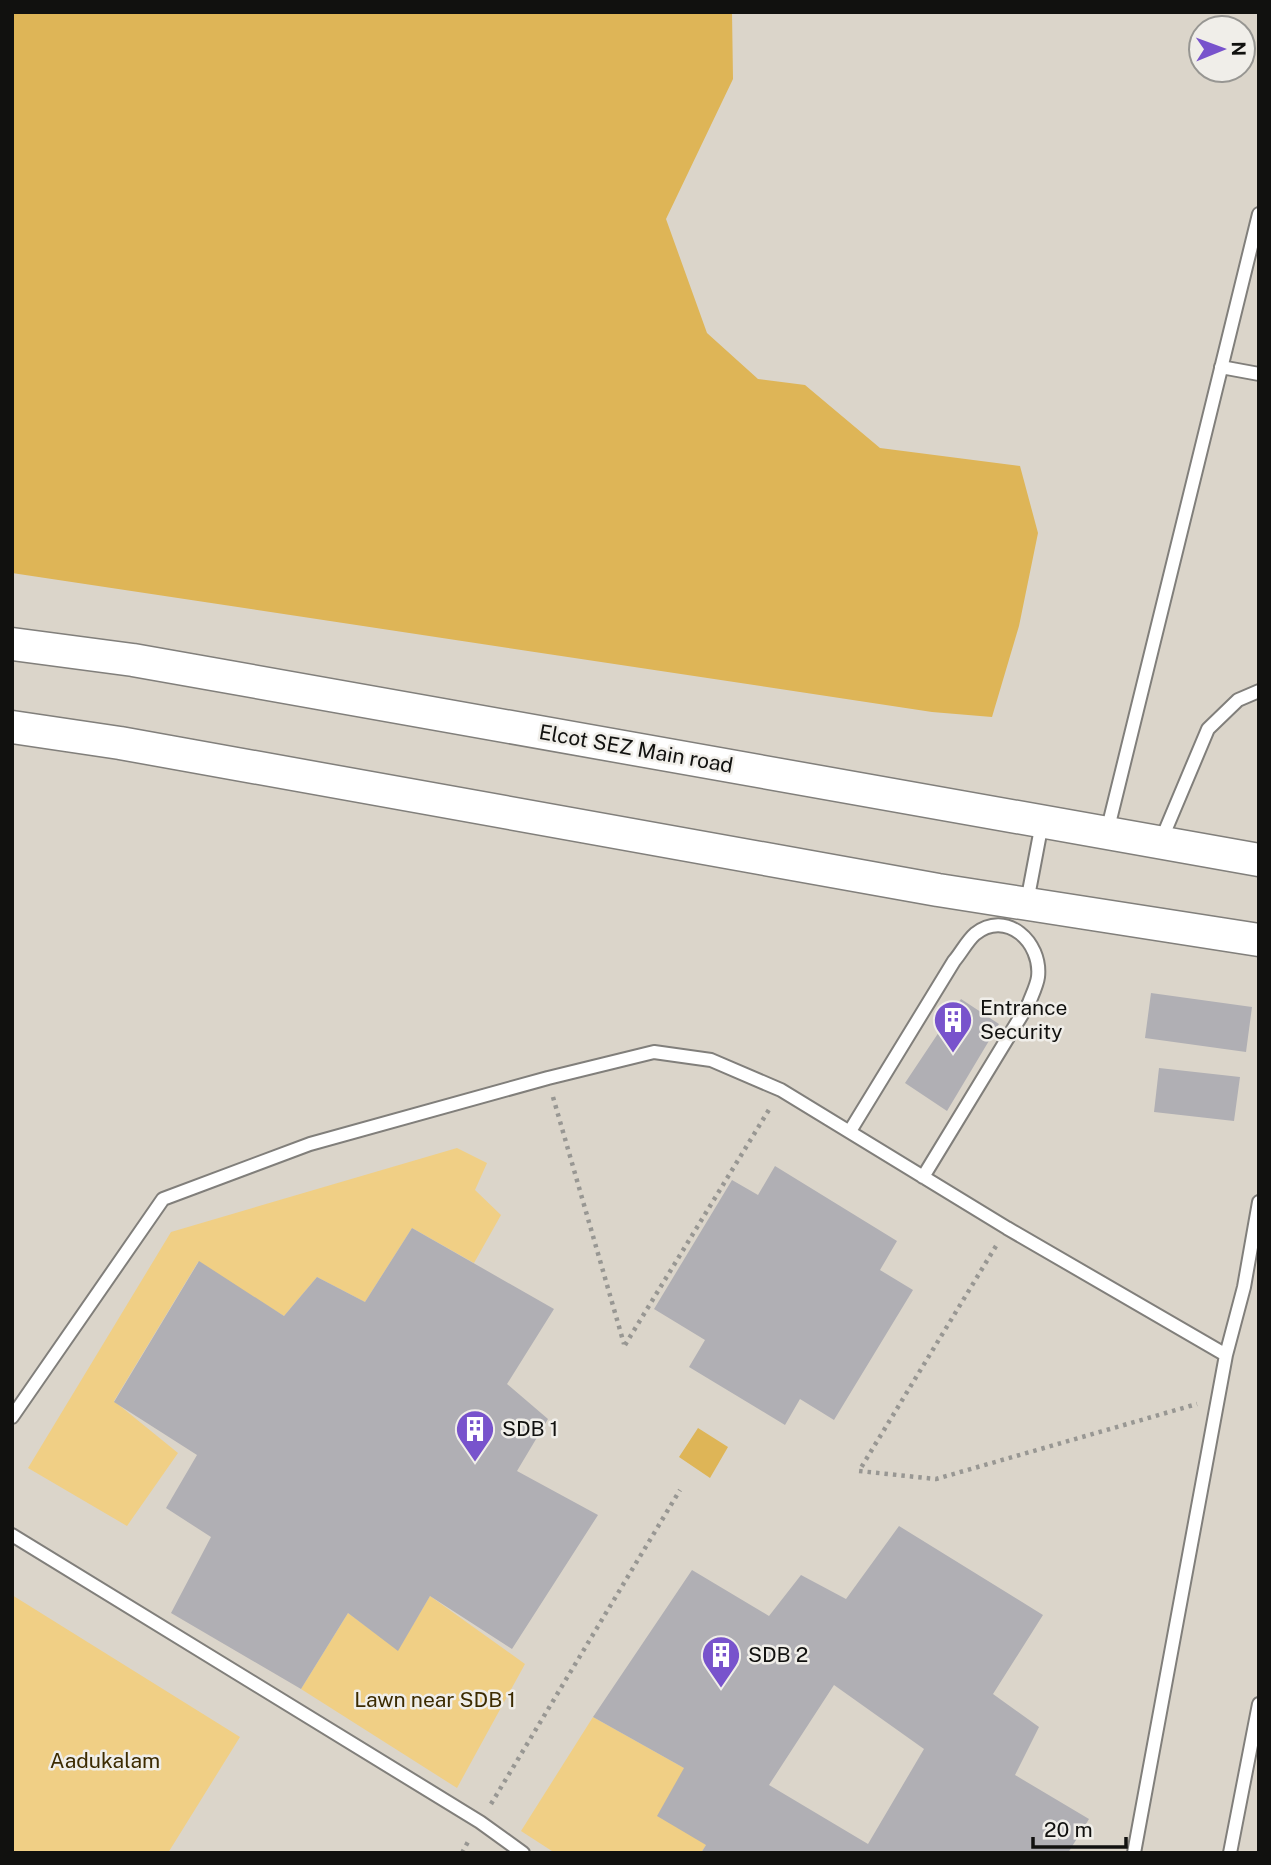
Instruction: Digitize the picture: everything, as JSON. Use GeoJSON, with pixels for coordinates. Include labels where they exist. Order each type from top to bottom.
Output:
{"type":"FeatureCollection","features":[{"type":"Feature","properties":{"kind":"street","name":"Elcot SEZ Main road"},"geometry":{"type":"LineString","coordinates":[[12,644],[133,660],[1259,860]]}},
{"type":"Feature","properties":{"kind":"street"},"geometry":{"type":"LineString","coordinates":[[12,727],[1023,916],[1259,940]]}},
{"type":"Feature","properties":{"kind":"lane"},"geometry":{"type":"LineString","coordinates":[[1107,834],[1259,214]]}},
{"type":"Feature","properties":{"kind":"lane"},"geometry":{"type":"LineString","coordinates":[[1221,367],[1259,374]]}},
{"type":"Feature","properties":{"kind":"lane"},"geometry":{"type":"LineString","coordinates":[[1160,843],[1208,729],[1238,700],[1259,691]]}},
{"type":"Feature","properties":{"kind":"lane"},"geometry":{"type":"LineString","coordinates":[[923,1177],[1030,1003],[1038,977],[1035,949],[1023,916],[1042,823]]}},
{"type":"Feature","properties":{"kind":"lane"},"geometry":{"type":"LineString","coordinates":[[850,1131],[954,961],[975,934],[995,924],[1023,916]]}},
{"type":"Feature","properties":{"kind":"lane"},"geometry":{"type":"LineString","coordinates":[[12,1418],[163,1199],[310,1144],[548,1078],[654,1052],[711,1060],[781,1090],[1007,1228],[1226,1355]]}},
{"type":"Feature","properties":{"kind":"lane"},"geometry":{"type":"LineString","coordinates":[[1134,1853],[1226,1355],[1244,1287],[1259,1202]]}},
{"type":"Feature","properties":{"kind":"lane"},"geometry":{"type":"LineString","coordinates":[[12,1535],[480,1822],[523,1853]]}},
{"type":"Feature","properties":{"kind":"lane"},"geometry":{"type":"LineString","coordinates":[[1230,1853],[1259,1704]]}},
{"type":"Feature","properties":{"kind":"path"},"geometry":{"type":"LineString","coordinates":[[548,1078],[625,1345],[781,1090]]}},
{"type":"Feature","properties":{"kind":"path"},"geometry":{"type":"LineString","coordinates":[[1007,1228],[859,1471],[936,1479],[1220,1397]]}},
{"type":"Feature","properties":{"kind":"path"},"geometry":{"type":"LineString","coordinates":[[480,1822],[680,1490]]}},
{"type":"Feature","properties":{"kind":"shaded area"},"geometry":{"type":"Polygon","coordinates":[[[12,12],[1259,12],[1259,1853],[12,1853],[12,12]]]}},
{"type":"Feature","properties":{"kind":"shaded area"},"geometry":{"type":"Polygon","coordinates":[[[12,12],[732,12],[733,79],[666,219],[707,333],[758,379],[805,385],[880,448],[1020,466],[1038,533],[1019,626],[992,717],[932,712],[12,573],[12,12]]]}},
{"type":"Feature","properties":{"kind":"shaded area"},"geometry":{"type":"Polygon","coordinates":[[[698,1428],[728,1447],[710,1478],[679,1457],[698,1428]]]}},
{"type":"Feature","properties":{"kind":"green space"},"geometry":{"type":"Polygon","coordinates":[[[457,1148],[487,1163],[475,1190],[501,1215],[474,1263],[412,1228],[365,1302],[317,1277],[284,1316],[198,1262],[114,1401],[178,1453],[127,1526],[28,1468],[171,1232],[457,1148]]]}},
{"type":"Feature","properties":{"kind":"green space","name":"Aadukalam"},"geometry":{"type":"Polygon","coordinates":[[[12,1595],[240,1737],[168,1853],[12,1853],[12,1595]]]}},
{"type":"Feature","properties":{"kind":"green space","name":"Lawn near SDB 1"},"geometry":{"type":"Polygon","coordinates":[[[430,1596],[525,1664],[457,1788],[301,1689],[348,1613],[398,1650],[430,1596]]]}},
{"type":"Feature","properties":{"kind":"green space"},"geometry":{"type":"Polygon","coordinates":[[[593,1717],[684,1768],[706,1845],[701,1853],[555,1853],[521,1831],[593,1717]]]}},
{"type":"Feature","properties":{"kind":"building"},"geometry":{"type":"Polygon","coordinates":[[[1151,993],[1252,1007],[1246,1052],[1145,1038],[1151,993]]]}},
{"type":"Feature","properties":{"kind":"building","name":"Entrance Security"},"geometry":{"type":"Polygon","coordinates":[[[961,999],[999,1024],[947,1111],[905,1083],[961,999]]]}},
{"type":"Feature","properties":{"kind":"building"},"geometry":{"type":"Polygon","coordinates":[[[1159,1068],[1240,1077],[1234,1121],[1154,1112],[1159,1068]]]}},
{"type":"Feature","properties":{"kind":"building"},"geometry":{"type":"Polygon","coordinates":[[[775,1166],[897,1241],[880,1270],[913,1290],[834,1420],[800,1399],[785,1425],[689,1367],[705,1340],[654,1309],[732,1180],[758,1195],[775,1166]]]}},
{"type":"Feature","properties":{"kind":"building","name":"SDB 1"},"geometry":{"type":"Polygon","coordinates":[[[412,1228],[554,1309],[507,1384],[548,1419],[517,1471],[598,1515],[512,1649],[430,1596],[398,1651],[348,1613],[301,1689],[171,1613],[211,1537],[166,1508],[197,1455],[114,1402],[199,1261],[284,1316],[317,1277],[365,1302],[412,1228]]]}},
{"type":"Feature","properties":{"kind":"building","name":"SDB 2"},"geometry":{"type":"Polygon","coordinates":[[[899,1526],[1043,1615],[993,1694],[1039,1727],[1015,1775],[1089,1819],[1068,1853],[701,1853],[706,1845],[657,1816],[684,1768],[593,1717],[692,1570],[769,1616],[801,1575],[846,1599],[899,1526]],[[834,1685],[769,1785],[868,1844],[924,1749],[834,1685]]]}},
{"type":"Feature","properties":{"kind":"place","name":"Entrance Security"},"geometry":{"type":"Point","coordinates":[953,1054]}},
{"type":"Feature","properties":{"kind":"place","name":"SDB 1"},"geometry":{"type":"Point","coordinates":[475,1463]}},
{"type":"Feature","properties":{"kind":"place","name":"SDB 2"},"geometry":{"type":"Point","coordinates":[721,1689]}}]}
